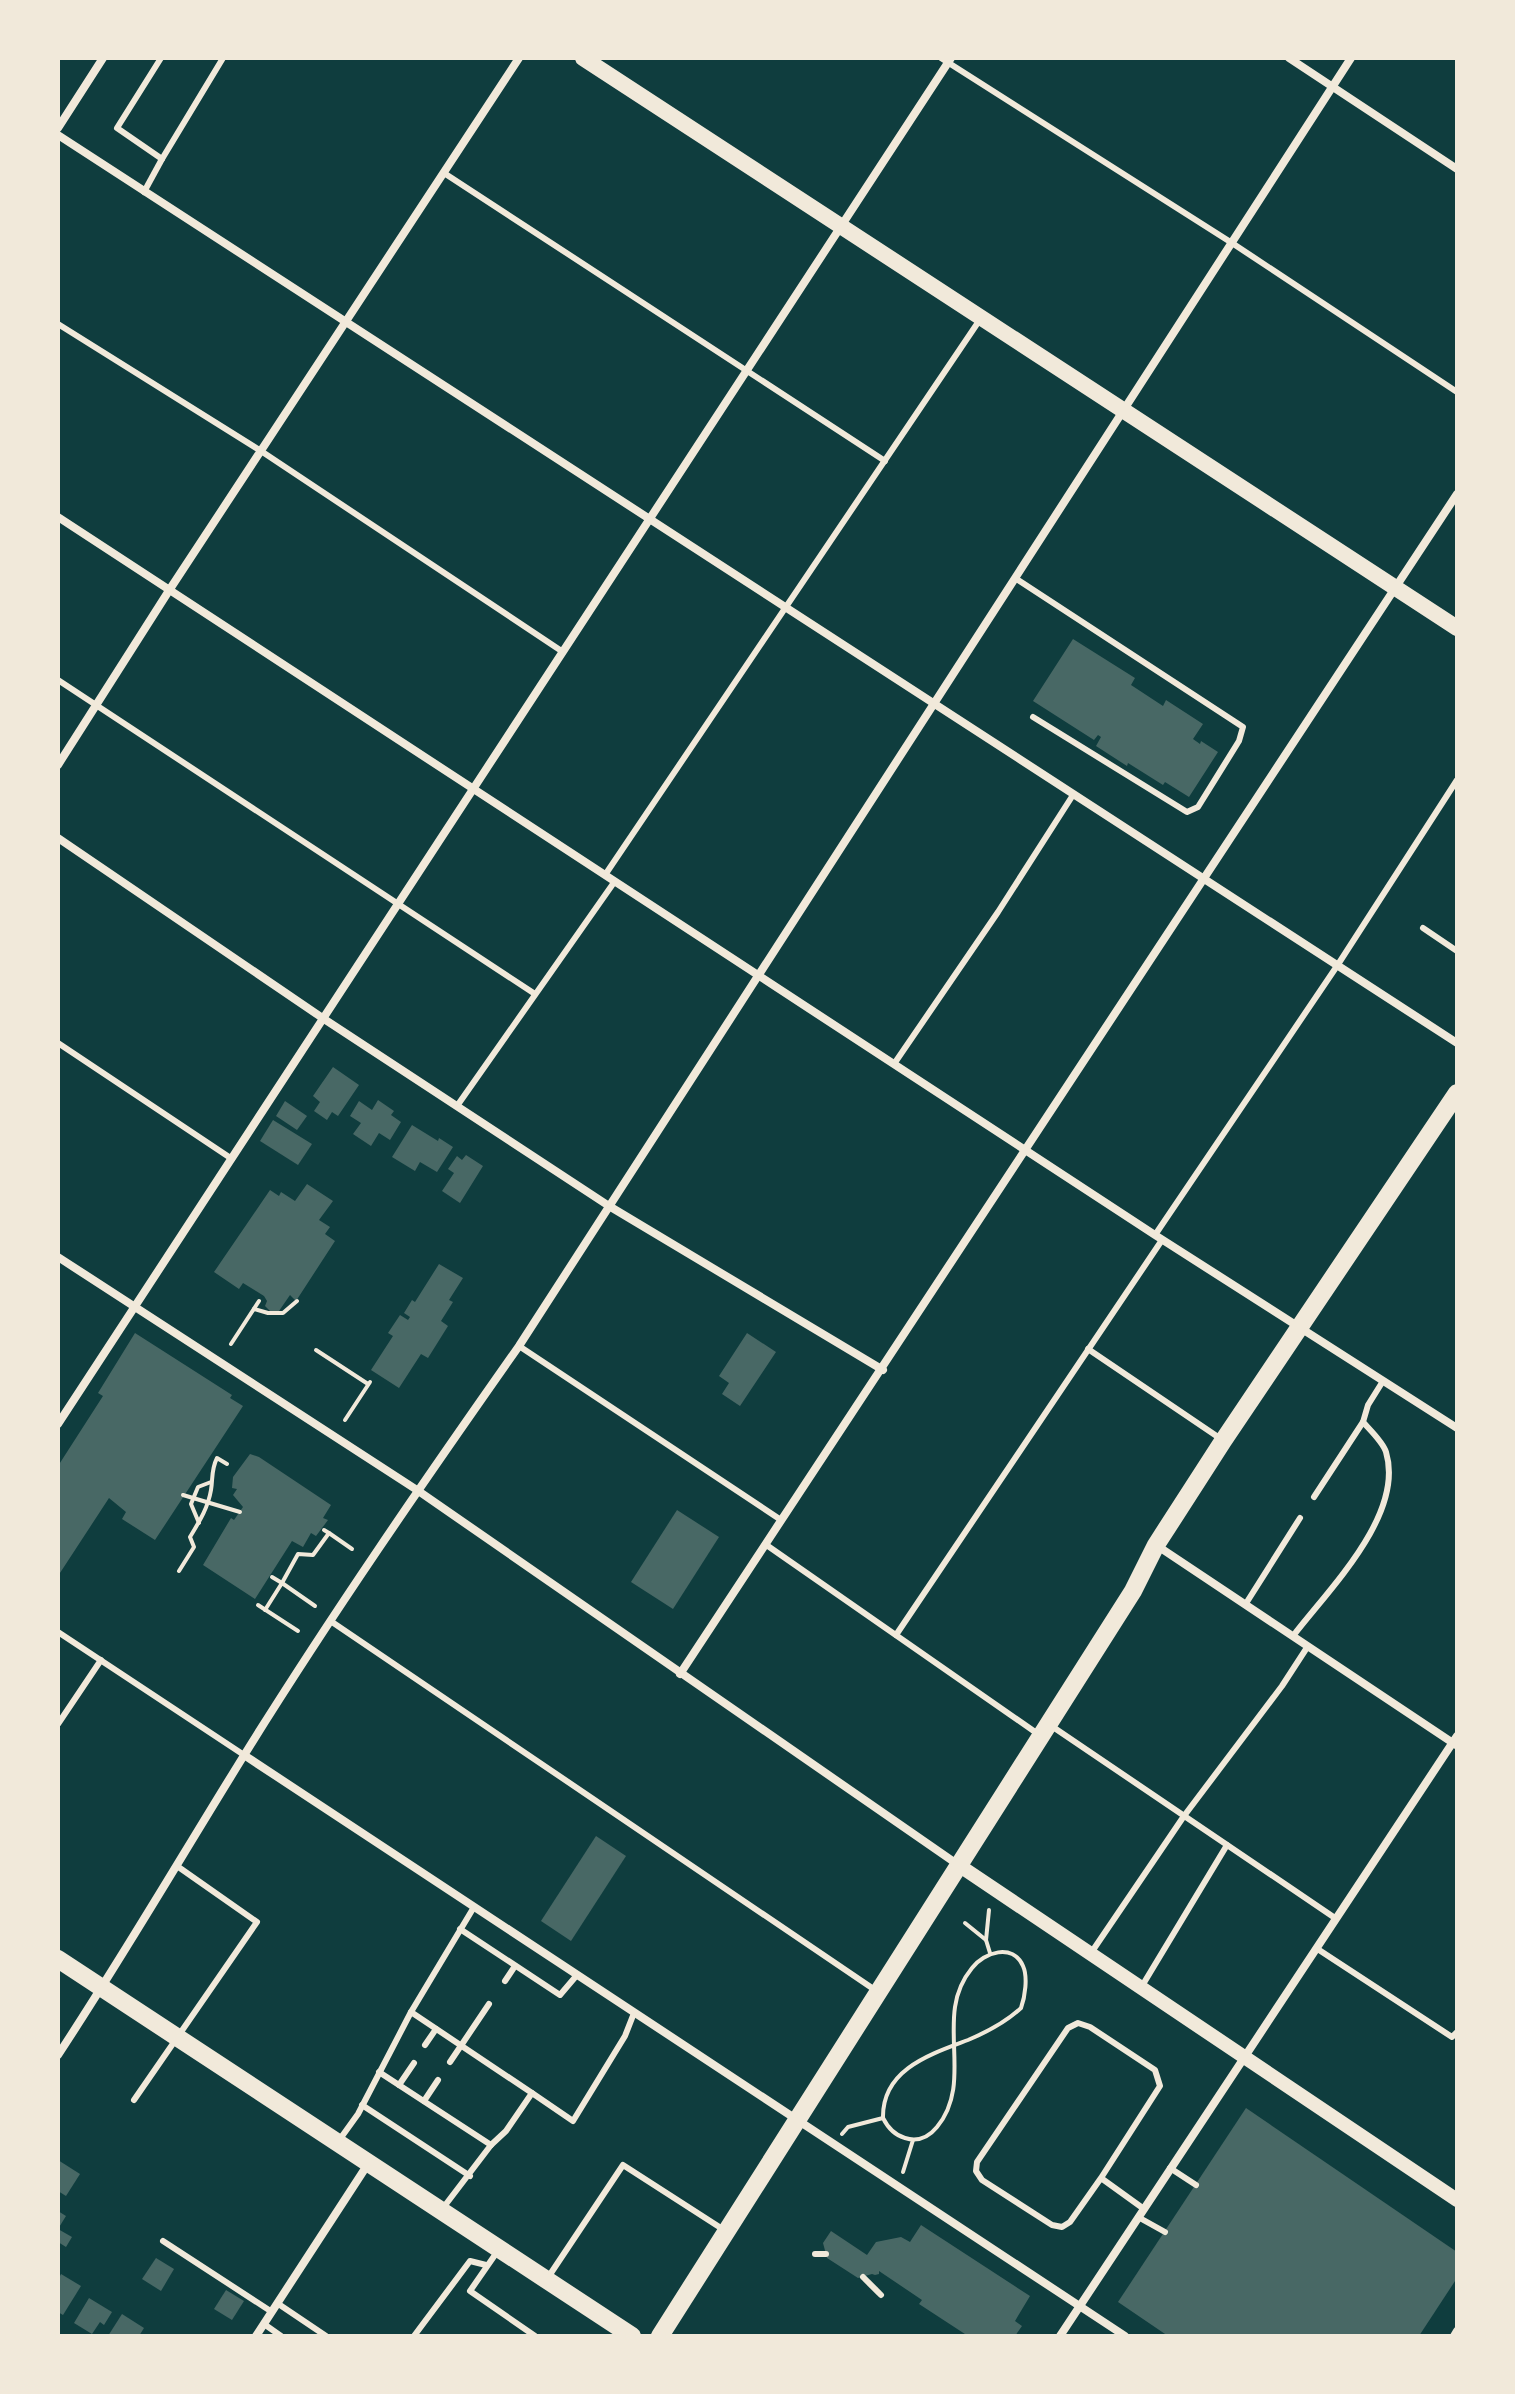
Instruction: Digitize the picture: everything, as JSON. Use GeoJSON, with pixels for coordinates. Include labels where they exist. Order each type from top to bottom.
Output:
{"type":"FeatureCollection","features":[{"type":"Feature","properties":{"kind":"main road"},"geometry":{"type":"LineString","coordinates":[[583,58],[1457,628]]}},
{"type":"Feature","properties":{"kind":"main road"},"geometry":{"type":"LineString","coordinates":[[660,2336],[1133,1591],[1156,1545],[1298,1326],[1457,1093]]}},
{"type":"Feature","properties":{"kind":"main road"},"geometry":{"type":"LineString","coordinates":[[58,1959],[632,2336]]}},
{"type":"Feature","properties":{"kind":"street"},"geometry":{"type":"LineString","coordinates":[[58,128],[103,58]]}},
{"type":"Feature","properties":{"kind":"street"},"geometry":{"type":"LineString","coordinates":[[58,765],[519,58]]}},
{"type":"Feature","properties":{"kind":"street"},"geometry":{"type":"LineString","coordinates":[[1289,58],[1457,169]]}},
{"type":"Feature","properties":{"kind":"street"},"geometry":{"type":"LineString","coordinates":[[58,2055],[244,1755],[417,1490],[519,1346],[1351,58]]}},
{"type":"Feature","properties":{"kind":"street"},"geometry":{"type":"LineString","coordinates":[[58,1424],[841,226],[946,59]]}},
{"type":"Feature","properties":{"kind":"street"},"geometry":{"type":"LineString","coordinates":[[58,135],[1457,1043]]}},
{"type":"Feature","properties":{"kind":"street"},"geometry":{"type":"LineString","coordinates":[[680,1674],[1457,494]]}},
{"type":"Feature","properties":{"kind":"street"},"geometry":{"type":"LineString","coordinates":[[58,517],[1158,1237],[1457,1428]]}},
{"type":"Feature","properties":{"kind":"street"},"geometry":{"type":"LineString","coordinates":[[58,838],[324,1019],[609,1206],[883,1370]]}},
{"type":"Feature","properties":{"kind":"street"},"geometry":{"type":"LineString","coordinates":[[58,1257],[417,1490],[957,1864],[1457,2200]]}},
{"type":"Feature","properties":{"kind":"street"},"geometry":{"type":"LineString","coordinates":[[1060,2336],[1335,1918],[1456,1741],[1156,1545]]}},
{"type":"Feature","properties":{"kind":"street"},"geometry":{"type":"LineString","coordinates":[[244,1755],[1125,2336]]}},
{"type":"Feature","properties":{"kind":"street"},"geometry":{"type":"LineString","coordinates":[[256,2336],[368,2164]]}},
{"type":"Feature","properties":{"kind":"lane"},"geometry":{"type":"LineString","coordinates":[[161,58],[117,128],[162,159]]}},
{"type":"Feature","properties":{"kind":"lane"},"geometry":{"type":"LineString","coordinates":[[144,192],[223,58]]}},
{"type":"Feature","properties":{"kind":"lane"},"geometry":{"type":"LineString","coordinates":[[946,59],[1457,392]]}},
{"type":"Feature","properties":{"kind":"lane"},"geometry":{"type":"LineString","coordinates":[[444,173],[885,461]]}},
{"type":"Feature","properties":{"kind":"lane"},"geometry":{"type":"LineString","coordinates":[[605,875],[981,318]]}},
{"type":"Feature","properties":{"kind":"lane"},"geometry":{"type":"LineString","coordinates":[[58,324],[261,451],[563,652]]}},
{"type":"Feature","properties":{"kind":"lane"},"geometry":{"type":"LineString","coordinates":[[1015,578],[1243,727],[1239,741],[1198,807],[1187,812],[1033,717]]}},
{"type":"Feature","properties":{"kind":"lane"},"geometry":{"type":"LineString","coordinates":[[58,680],[535,994]]}},
{"type":"Feature","properties":{"kind":"lane"},"geometry":{"type":"LineString","coordinates":[[896,1635],[1088,1349],[1457,780]]}},
{"type":"Feature","properties":{"kind":"lane"},"geometry":{"type":"LineString","coordinates":[[894,1064],[1073,795]]}},
{"type":"Feature","properties":{"kind":"lane"},"geometry":{"type":"LineString","coordinates":[[457,1106],[615,881]]}},
{"type":"Feature","properties":{"kind":"lane"},"geometry":{"type":"LineString","coordinates":[[1423,928],[1457,951]]}},
{"type":"Feature","properties":{"kind":"lane"},"geometry":{"type":"LineString","coordinates":[[58,1043],[232,1159]]}},
{"type":"Feature","properties":{"kind":"lane"},"geometry":{"type":"LineString","coordinates":[[519,1346],[781,1520]]}},
{"type":"Feature","properties":{"kind":"lane"},"geometry":{"type":"LineString","coordinates":[[1088,1349],[1223,1441]]}},
{"type":"Feature","properties":{"kind":"lane"},"geometry":{"type":"LineString","coordinates":[[1314,1497],[1363,1422],[1368,1405],[1383,1381]]}},
{"type":"Feature","properties":{"kind":"lane"},"geometry":{"type":"LineString","coordinates":[[1293,1636],[1349,1567],[1383,1507],[1388,1477],[1385,1450],[1363,1422]]}},
{"type":"Feature","properties":{"kind":"lane"},"geometry":{"type":"LineString","coordinates":[[1245,1605],[1300,1518]]}},
{"type":"Feature","properties":{"kind":"lane"},"geometry":{"type":"LineString","coordinates":[[765,1544],[896,1635],[1184,1816],[1335,1918]]}},
{"type":"Feature","properties":{"kind":"lane"},"geometry":{"type":"LineString","coordinates":[[332,1622],[879,1992]]}},
{"type":"Feature","properties":{"kind":"lane"},"geometry":{"type":"LineString","coordinates":[[58,1632],[244,1755]]}},
{"type":"Feature","properties":{"kind":"lane"},"geometry":{"type":"LineString","coordinates":[[1091,1953],[1184,1816],[1282,1686],[1308,1646]]}},
{"type":"Feature","properties":{"kind":"lane"},"geometry":{"type":"LineString","coordinates":[[58,1724],[101,1660]]}},
{"type":"Feature","properties":{"kind":"lane"},"geometry":{"type":"LineString","coordinates":[[1141,1987],[1227,1845]]}},
{"type":"Feature","properties":{"kind":"lane"},"geometry":{"type":"LineString","coordinates":[[134,2100],[257,1922],[177,1866]]}},
{"type":"Feature","properties":{"kind":"lane"},"geometry":{"type":"LineString","coordinates":[[338,2142],[474,1907]]}},
{"type":"Feature","properties":{"kind":"lane"},"geometry":{"type":"LineString","coordinates":[[460,1929],[560,1995],[577,1975]]}},
{"type":"Feature","properties":{"kind":"lane"},"geometry":{"type":"LineString","coordinates":[[1316,1948],[1455,2036]]}},
{"type":"Feature","properties":{"kind":"lane"},"geometry":{"type":"LineString","coordinates":[[505,1981],[515,1966]]}},
{"type":"Feature","properties":{"kind":"lane"},"geometry":{"type":"LineString","coordinates":[[450,2062],[489,2004]]}},
{"type":"Feature","properties":{"kind":"lane"},"geometry":{"type":"LineString","coordinates":[[411,2012],[573,2121],[625,2036],[634,2013]]}},
{"type":"Feature","properties":{"kind":"lane"},"geometry":{"type":"LineString","coordinates":[[1078,2023],[1090,2027],[1155,2070],[1159,2078],[1160,2086],[1101,2178],[1070,2222],[1062,2227],[1052,2225],[982,2180],[976,2171],[977,2162],[1068,2028],[1078,2023]]}},
{"type":"Feature","properties":{"kind":"lane"},"geometry":{"type":"LineString","coordinates":[[425,2045],[436,2029]]}},
{"type":"Feature","properties":{"kind":"lane"},"geometry":{"type":"LineString","coordinates":[[399,2085],[414,2063]]}},
{"type":"Feature","properties":{"kind":"lane"},"geometry":{"type":"LineString","coordinates":[[379,2072],[491,2145]]}},
{"type":"Feature","properties":{"kind":"lane"},"geometry":{"type":"LineString","coordinates":[[424,2101],[438,2080]]}},
{"type":"Feature","properties":{"kind":"lane"},"geometry":{"type":"LineString","coordinates":[[441,2211],[491,2145],[506,2131],[532,2093]]}},
{"type":"Feature","properties":{"kind":"lane"},"geometry":{"type":"LineString","coordinates":[[362,2105],[425,2143],[470,2176]]}},
{"type":"Feature","properties":{"kind":"lane"},"geometry":{"type":"LineString","coordinates":[[439,2124],[445,2115]]}},
{"type":"Feature","properties":{"kind":"lane"},"geometry":{"type":"LineString","coordinates":[[546,2280],[623,2165],[727,2232]]}},
{"type":"Feature","properties":{"kind":"lane"},"geometry":{"type":"LineString","coordinates":[[1170,2168],[1196,2185]]}},
{"type":"Feature","properties":{"kind":"lane"},"geometry":{"type":"LineString","coordinates":[[1101,2178],[1165,2232]]}},
{"type":"Feature","properties":{"kind":"lane"},"geometry":{"type":"LineString","coordinates":[[163,2241],[326,2336]]}},
{"type":"Feature","properties":{"kind":"lane"},"geometry":{"type":"LineString","coordinates":[[500,2250],[486,2265],[470,2291],[535,2336]]}},
{"type":"Feature","properties":{"kind":"lane"},"geometry":{"type":"LineString","coordinates":[[815,2254],[826,2254]]}},
{"type":"Feature","properties":{"kind":"lane"},"geometry":{"type":"LineString","coordinates":[[414,2336],[470,2261],[486,2265]]}},
{"type":"Feature","properties":{"kind":"lane"},"geometry":{"type":"LineString","coordinates":[[863,2277],[881,2295]]}},
{"type":"Feature","properties":{"kind":"lane"},"geometry":{"type":"LineString","coordinates":[[264,2324],[281,2336]]}},
{"type":"Feature","properties":{"kind":"path"},"geometry":{"type":"LineString","coordinates":[[231,1344],[259,1301]]}},
{"type":"Feature","properties":{"kind":"path"},"geometry":{"type":"LineString","coordinates":[[254,1309],[283,1313],[297,1301]]}},
{"type":"Feature","properties":{"kind":"path"},"geometry":{"type":"LineString","coordinates":[[316,1350],[369,1383],[345,1420]]}},
{"type":"Feature","properties":{"kind":"path"},"geometry":{"type":"LineString","coordinates":[[179,1571],[194,1547],[190,1537],[204,1515],[217,1458],[227,1464]]}},
{"type":"Feature","properties":{"kind":"path"},"geometry":{"type":"LineString","coordinates":[[199,1523],[191,1504],[198,1487],[211,1482]]}},
{"type":"Feature","properties":{"kind":"path"},"geometry":{"type":"LineString","coordinates":[[183,1495],[240,1512]]}},
{"type":"Feature","properties":{"kind":"path"},"geometry":{"type":"LineString","coordinates":[[265,1610],[298,1554],[313,1555],[326,1532],[352,1549]]}},
{"type":"Feature","properties":{"kind":"path"},"geometry":{"type":"LineString","coordinates":[[272,1577],[315,1606]]}},
{"type":"Feature","properties":{"kind":"path"},"geometry":{"type":"LineString","coordinates":[[258,1605],[298,1631]]}},
{"type":"Feature","properties":{"kind":"path"},"geometry":{"type":"LineString","coordinates":[[989,1910],[986,1940],[990,1953]]}},
{"type":"Feature","properties":{"kind":"path"},"geometry":{"type":"LineString","coordinates":[[965,1923],[986,1940]]}},
{"type":"Feature","properties":{"kind":"path"},"geometry":{"type":"LineString","coordinates":[[955,2044],[917,2060],[905,2069],[887,2097],[883,2118],[898,2136],[913,2140],[932,2133],[948,2110],[954,2078],[955,2044],[956,1997],[972,1968],[990,1953],[1011,1954],[1024,1967],[1026,1980],[1021,2008],[990,2030],[955,2044]]}},
{"type":"Feature","properties":{"kind":"path"},"geometry":{"type":"LineString","coordinates":[[842,2134],[848,2127],[883,2118]]}},
{"type":"Feature","properties":{"kind":"path"},"geometry":{"type":"LineString","coordinates":[[902,2174],[913,2140]]}},
{"type":"Feature","properties":{"kind":"building"},"geometry":{"type":"Polygon","coordinates":[[[1073,639],[1135,678],[1131,685],[1163,706],[1166,700],[1203,724],[1193,739],[1218,752],[1189,797],[1128,763],[1127,766],[1096,746],[1101,737],[1098,735],[1094,740],[1033,701],[1073,639]]]}},
{"type":"Feature","properties":{"kind":"building"},"geometry":{"type":"Polygon","coordinates":[[[333,1067],[359,1085],[338,1116],[332,1112],[327,1120],[314,1111],[320,1102],[313,1096],[333,1067]]]}},
{"type":"Feature","properties":{"kind":"building"},"geometry":{"type":"Polygon","coordinates":[[[378,1100],[394,1111],[391,1115],[401,1122],[390,1140],[379,1133],[371,1146],[353,1134],[361,1123],[350,1116],[359,1101],[372,1110],[378,1100]]]}},
{"type":"Feature","properties":{"kind":"building"},"geometry":{"type":"Polygon","coordinates":[[[285,1101],[307,1116],[297,1130],[276,1116],[285,1101]]]}},
{"type":"Feature","properties":{"kind":"building"},"geometry":{"type":"Polygon","coordinates":[[[273,1120],[312,1144],[298,1165],[260,1141],[273,1120]]]}},
{"type":"Feature","properties":{"kind":"building"},"geometry":{"type":"Polygon","coordinates":[[[412,1125],[453,1147],[437,1172],[420,1162],[415,1171],[392,1157],[412,1125]]]}},
{"type":"Feature","properties":{"kind":"building"},"geometry":{"type":"Polygon","coordinates":[[[466,1155],[483,1166],[460,1203],[442,1191],[454,1173],[448,1169],[457,1156],[462,1160],[466,1155]]]}},
{"type":"Feature","properties":{"kind":"building"},"geometry":{"type":"Polygon","coordinates":[[[307,1184],[333,1201],[319,1220],[330,1227],[325,1234],[335,1241],[296,1301],[290,1295],[279,1311],[271,1312],[265,1306],[267,1301],[264,1296],[243,1283],[239,1289],[214,1272],[270,1190],[279,1196],[281,1192],[295,1201],[307,1184]]]}},
{"type":"Feature","properties":{"kind":"building"},"geometry":{"type":"Polygon","coordinates":[[[439,1264],[463,1278],[449,1300],[453,1302],[441,1321],[448,1326],[428,1358],[421,1354],[399,1388],[371,1370],[393,1336],[388,1333],[400,1315],[408,1320],[410,1317],[404,1313],[412,1300],[415,1302],[439,1264]]]}},
{"type":"Feature","properties":{"kind":"building"},"geometry":{"type":"Polygon","coordinates":[[[135,1333],[232,1395],[230,1398],[243,1406],[155,1540],[122,1519],[126,1512],[109,1498],[58,1576],[58,1466],[103,1396],[98,1393],[135,1333]]]}},
{"type":"Feature","properties":{"kind":"building"},"geometry":{"type":"Polygon","coordinates":[[[747,1333],[776,1352],[740,1406],[722,1394],[729,1383],[719,1376],[747,1333]]]}},
{"type":"Feature","properties":{"kind":"building"},"geometry":{"type":"Polygon","coordinates":[[[250,1454],[331,1505],[323,1518],[328,1520],[316,1536],[311,1533],[303,1547],[292,1541],[255,1599],[203,1565],[231,1518],[234,1520],[243,1507],[233,1495],[237,1489],[232,1488],[233,1477],[250,1454]]]}},
{"type":"Feature","properties":{"kind":"building"},"geometry":{"type":"Polygon","coordinates":[[[677,1510],[719,1537],[673,1609],[631,1582],[677,1510]]]}},
{"type":"Feature","properties":{"kind":"building"},"geometry":{"type":"Polygon","coordinates":[[[596,1836],[626,1856],[571,1941],[541,1921],[596,1836]]]}},
{"type":"Feature","properties":{"kind":"building"},"geometry":{"type":"Polygon","coordinates":[[[1246,2108],[1457,2252],[1457,2278],[1419,2336],[1168,2336],[1118,2302],[1246,2108]]]}},
{"type":"Feature","properties":{"kind":"building"},"geometry":{"type":"Polygon","coordinates":[[[58,2160],[80,2174],[66,2196],[58,2191],[58,2160]]]}},
{"type":"Feature","properties":{"kind":"building"},"geometry":{"type":"Polygon","coordinates":[[[58,2211],[66,2216],[58,2229],[58,2211]]]}},
{"type":"Feature","properties":{"kind":"building"},"geometry":{"type":"Polygon","coordinates":[[[921,2225],[1030,2296],[1015,2321],[1022,2326],[1015,2336],[968,2336],[919,2304],[922,2300],[879,2271],[879,2274],[858,2278],[827,2258],[823,2243],[831,2231],[867,2255],[876,2242],[901,2237],[910,2242],[921,2225]]]}},
{"type":"Feature","properties":{"kind":"building"},"geometry":{"type":"Polygon","coordinates":[[[58,2229],[72,2237],[66,2247],[58,2242],[58,2229]]]}},
{"type":"Feature","properties":{"kind":"building"},"geometry":{"type":"Polygon","coordinates":[[[156,2258],[174,2269],[161,2291],[142,2279],[156,2258]]]}},
{"type":"Feature","properties":{"kind":"building"},"geometry":{"type":"Polygon","coordinates":[[[61,2274],[81,2286],[63,2315],[58,2312],[58,2280],[61,2274]]]}},
{"type":"Feature","properties":{"kind":"building"},"geometry":{"type":"Polygon","coordinates":[[[226,2290],[244,2301],[232,2320],[214,2309],[226,2290]]]}},
{"type":"Feature","properties":{"kind":"building"},"geometry":{"type":"Polygon","coordinates":[[[89,2298],[112,2312],[104,2325],[100,2322],[92,2334],[74,2323],[89,2298]]]}},
{"type":"Feature","properties":{"kind":"building"},"geometry":{"type":"Polygon","coordinates":[[[122,2314],[144,2328],[139,2336],[108,2336],[122,2314]]]}}]}
